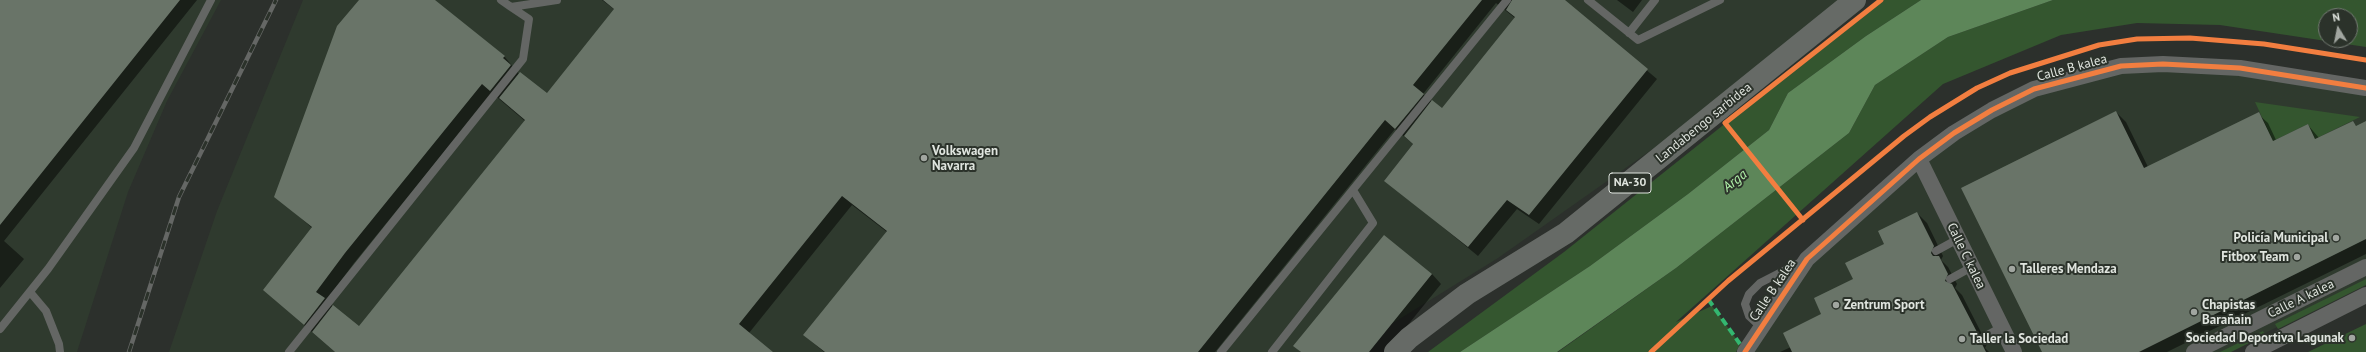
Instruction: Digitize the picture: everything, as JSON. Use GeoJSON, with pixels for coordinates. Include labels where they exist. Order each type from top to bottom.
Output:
{"type":"FeatureCollection","features":[{"type":"Feature","properties":{"kind":"highway","name":"Landabengo sarbidea"},"geometry":{"type":"LineString","coordinates":[[1394,352],[1409,338],[1467,294],[1566,233],[1855,0]]}},
{"type":"Feature","properties":{"kind":"street","name":"Calle B kalea"},"geometry":{"type":"LineString","coordinates":[[1745,352],[1807,260],[1919,159],[1954,133],[1992,110],[2034,89],[2121,66],[2163,64],[2240,68],[2366,88]]}},
{"type":"Feature","properties":{"kind":"street","name":"Calle C kalea"},"geometry":{"type":"LineString","coordinates":[[1919,159],[2014,352]]}},
{"type":"Feature","properties":{"kind":"street","name":"Calle A kalea"},"geometry":{"type":"LineString","coordinates":[[2194,352],[2366,267]]}},
{"type":"Feature","properties":{"kind":"street","name":"Calle A kalea"},"geometry":{"type":"LineString","coordinates":[[2253,352],[2366,295]]}},
{"type":"Feature","properties":{"kind":"lane"},"geometry":{"type":"LineString","coordinates":[[0,329],[30,292],[134,148],[211,0]]}},
{"type":"Feature","properties":{"kind":"lane"},"geometry":{"type":"LineString","coordinates":[[289,352],[523,59],[529,19],[501,0]]}},
{"type":"Feature","properties":{"kind":"lane"},"geometry":{"type":"LineString","coordinates":[[511,7],[557,0]]}},
{"type":"Feature","properties":{"kind":"lane"},"geometry":{"type":"LineString","coordinates":[[1221,352],[1507,0]]}},
{"type":"Feature","properties":{"kind":"lane"},"geometry":{"type":"LineString","coordinates":[[1588,0],[1638,40],[1720,0]]}},
{"type":"Feature","properties":{"kind":"lane"},"geometry":{"type":"LineString","coordinates":[[1629,33],[1656,0]]}},
{"type":"Feature","properties":{"kind":"lane"},"geometry":{"type":"LineString","coordinates":[[1272,352],[1373,223],[1353,190]]}},
{"type":"Feature","properties":{"kind":"lane"},"geometry":{"type":"LineString","coordinates":[[1936,251],[1958,239]]}},
{"type":"Feature","properties":{"kind":"lane"},"geometry":{"type":"LineString","coordinates":[[1761,327],[1749,316],[1746,304],[1749,294],[1760,283],[1781,270],[1807,260]]}},
{"type":"Feature","properties":{"kind":"lane"},"geometry":{"type":"LineString","coordinates":[[1950,279],[1972,267]]}},
{"type":"Feature","properties":{"kind":"lane"},"geometry":{"type":"LineString","coordinates":[[30,292],[46,311],[59,344],[60,352]]}},
{"type":"Feature","properties":{"kind":"lane"},"geometry":{"type":"LineString","coordinates":[[1980,339],[2002,327]]}},
{"type":"Feature","properties":{"kind":"shaded area"},"geometry":{"type":"Polygon","coordinates":[[[0,0],[221,0],[167,101],[128,192],[77,352],[0,352],[0,0]]]}},
{"type":"Feature","properties":{"kind":"shaded area"},"geometry":{"type":"Polygon","coordinates":[[[303,0],[1864,0],[1498,258],[1390,325],[1369,352],[169,352],[217,211],[303,0]]]}},
{"type":"Feature","properties":{"kind":"shaded area"},"geometry":{"type":"Polygon","coordinates":[[[1884,0],[1921,0],[1866,36],[1788,93],[1769,130],[1688,194],[1590,266],[1460,352],[1428,352],[1564,252],[1781,79],[1884,0]]]}},
{"type":"Feature","properties":{"kind":"shaded area"},"geometry":{"type":"Polygon","coordinates":[[[2053,0],[2366,0],[2366,47],[2358,46],[2358,8],[2318,8],[2318,40],[2220,25],[2137,23],[2061,35],[1943,84],[1676,322],[1712,306],[1740,344],[1736,352],[1558,352],[1676,268],[1849,133],[1875,85],[1948,37],[2053,0]]]}},
{"type":"Feature","properties":{"kind":"shaded area"},"geometry":{"type":"Polygon","coordinates":[[[2163,64],[2366,88],[2366,283],[2227,352],[1745,352],[1807,259],[1919,159],[2034,89],[2163,64]]]}},
{"type":"Feature","properties":{"kind":"shaded area"},"geometry":{"type":"Polygon","coordinates":[[[2255,102],[2360,117],[2315,139],[2308,124],[2273,141],[2255,102]]]}},
{"type":"Feature","properties":{"kind":"shaded area"},"geometry":{"type":"Polygon","coordinates":[[[2366,279],[2366,285],[2278,329],[2275,324],[2366,279]]]}},
{"type":"Feature","properties":{"kind":"shaded area","name":"Sociedad Deportiva Lagunak"},"geometry":{"type":"Polygon","coordinates":[[[2366,324],[2366,352],[2308,352],[2366,324]]]}},
{"type":"Feature","properties":{"kind":"shaded area"},"geometry":{"type":"Polygon","coordinates":[[[2263,331],[2265,335],[2231,352],[2220,352],[2263,331]]]}},
{"type":"Feature","properties":{"kind":"water","name":"Arga"},"geometry":{"type":"Polygon","coordinates":[[[1921,0],[2053,0],[1948,37],[1875,85],[1849,133],[1676,268],[1557,352],[1460,352],[1590,266],[1688,194],[1769,130],[1788,93],[1866,36],[1921,0]]]}},
{"type":"Feature","properties":{"kind":"building"},"geometry":{"type":"Polygon","coordinates":[[[0,0],[180,0],[0,225],[0,0]]]}},
{"type":"Feature","properties":{"kind":"building"},"geometry":{"type":"Polygon","coordinates":[[[359,0],[435,0],[505,56],[503,58],[511,65],[490,91],[482,84],[345,253],[316,292],[325,298],[304,325],[263,290],[312,227],[274,197],[337,26],[359,0]]]}},
{"type":"Feature","properties":{"kind":"building","name":"Volkswagen Navarra"},"geometry":{"type":"Polygon","coordinates":[[[603,0],[1482,0],[1413,85],[1424,94],[1395,129],[1385,120],[1198,352],[825,352],[803,335],[887,231],[842,196],[739,324],[773,352],[335,352],[312,332],[333,305],[359,326],[525,120],[499,98],[520,72],[547,93],[614,9],[603,0]]]}},
{"type":"Feature","properties":{"kind":"building"},"geometry":{"type":"Polygon","coordinates":[[[1512,0],[1565,0],[1648,69],[1529,215],[1507,200],[1468,247],[1384,181],[1413,144],[1404,136],[1432,100],[1442,108],[1515,17],[1506,10],[1512,0]]]}},
{"type":"Feature","properties":{"kind":"building"},"geometry":{"type":"Polygon","coordinates":[[[2116,111],[2144,168],[2259,112],[2273,141],[2308,124],[2315,139],[2353,121],[2356,126],[2366,121],[2366,239],[2139,352],[2042,352],[1961,188],[2116,111]]]}},
{"type":"Feature","properties":{"kind":"building"},"geometry":{"type":"Polygon","coordinates":[[[1917,212],[1934,246],[1931,253],[1933,256],[1939,256],[1948,274],[1945,281],[1952,284],[1978,334],[1975,341],[1982,344],[1986,352],[1792,352],[1783,333],[1821,314],[1814,298],[1853,279],[1845,263],[1884,244],[1878,231],[1917,212]]]}},
{"type":"Feature","properties":{"kind":"building"},"geometry":{"type":"Polygon","coordinates":[[[1384,235],[1432,274],[1369,352],[1301,352],[1293,346],[1384,235]]]}},
{"type":"Feature","properties":{"kind":"railway"},"geometry":{"type":"LineString","coordinates":[[129,352],[179,197],[276,0]]}},
{"type":"Feature","properties":{"kind":"marked path"},"geometry":{"type":"LineString","coordinates":[[1708,299],[1740,344]]}},
{"type":"Feature","properties":{"kind":"cycle path"},"geometry":{"type":"LineString","coordinates":[[1803,220],[1725,123],[1881,0]]}},
{"type":"Feature","properties":{"kind":"cycle path"},"geometry":{"type":"LineString","coordinates":[[1651,352],[1728,281],[1904,136],[1930,117],[1977,88],[2010,73],[2099,45],[2137,39],[2190,38],[2264,44],[2366,60]]}},
{"type":"Feature","properties":{"kind":"cycle path"},"geometry":{"type":"LineString","coordinates":[[1745,352],[1807,259],[1919,159],[1954,133],[1992,110],[2034,89],[2121,66],[2163,64],[2240,68],[2366,88]]}},
{"type":"Feature","properties":{"kind":"place","name":"Volkswagen Navarra"},"geometry":{"type":"Point","coordinates":[924,158]}},
{"type":"Feature","properties":{"kind":"place","name":"Policía Municipal"},"geometry":{"type":"Point","coordinates":[2336,238]}},
{"type":"Feature","properties":{"kind":"place","name":"Fitbox Team"},"geometry":{"type":"Point","coordinates":[2297,257]}},
{"type":"Feature","properties":{"kind":"place","name":"Talleres Mendaza"},"geometry":{"type":"Point","coordinates":[2012,269]}},
{"type":"Feature","properties":{"kind":"place","name":"Zentrum Sport"},"geometry":{"type":"Point","coordinates":[1836,305]}},
{"type":"Feature","properties":{"kind":"place","name":"Chapistas Barañain"},"geometry":{"type":"Point","coordinates":[2194,312]}},
{"type":"Feature","properties":{"kind":"place","name":"Sociedad Deportiva Lagunak"},"geometry":{"type":"Point","coordinates":[2352,338]}},
{"type":"Feature","properties":{"kind":"place","name":"Taller la Sociedad"},"geometry":{"type":"Point","coordinates":[1962,339]}}]}
